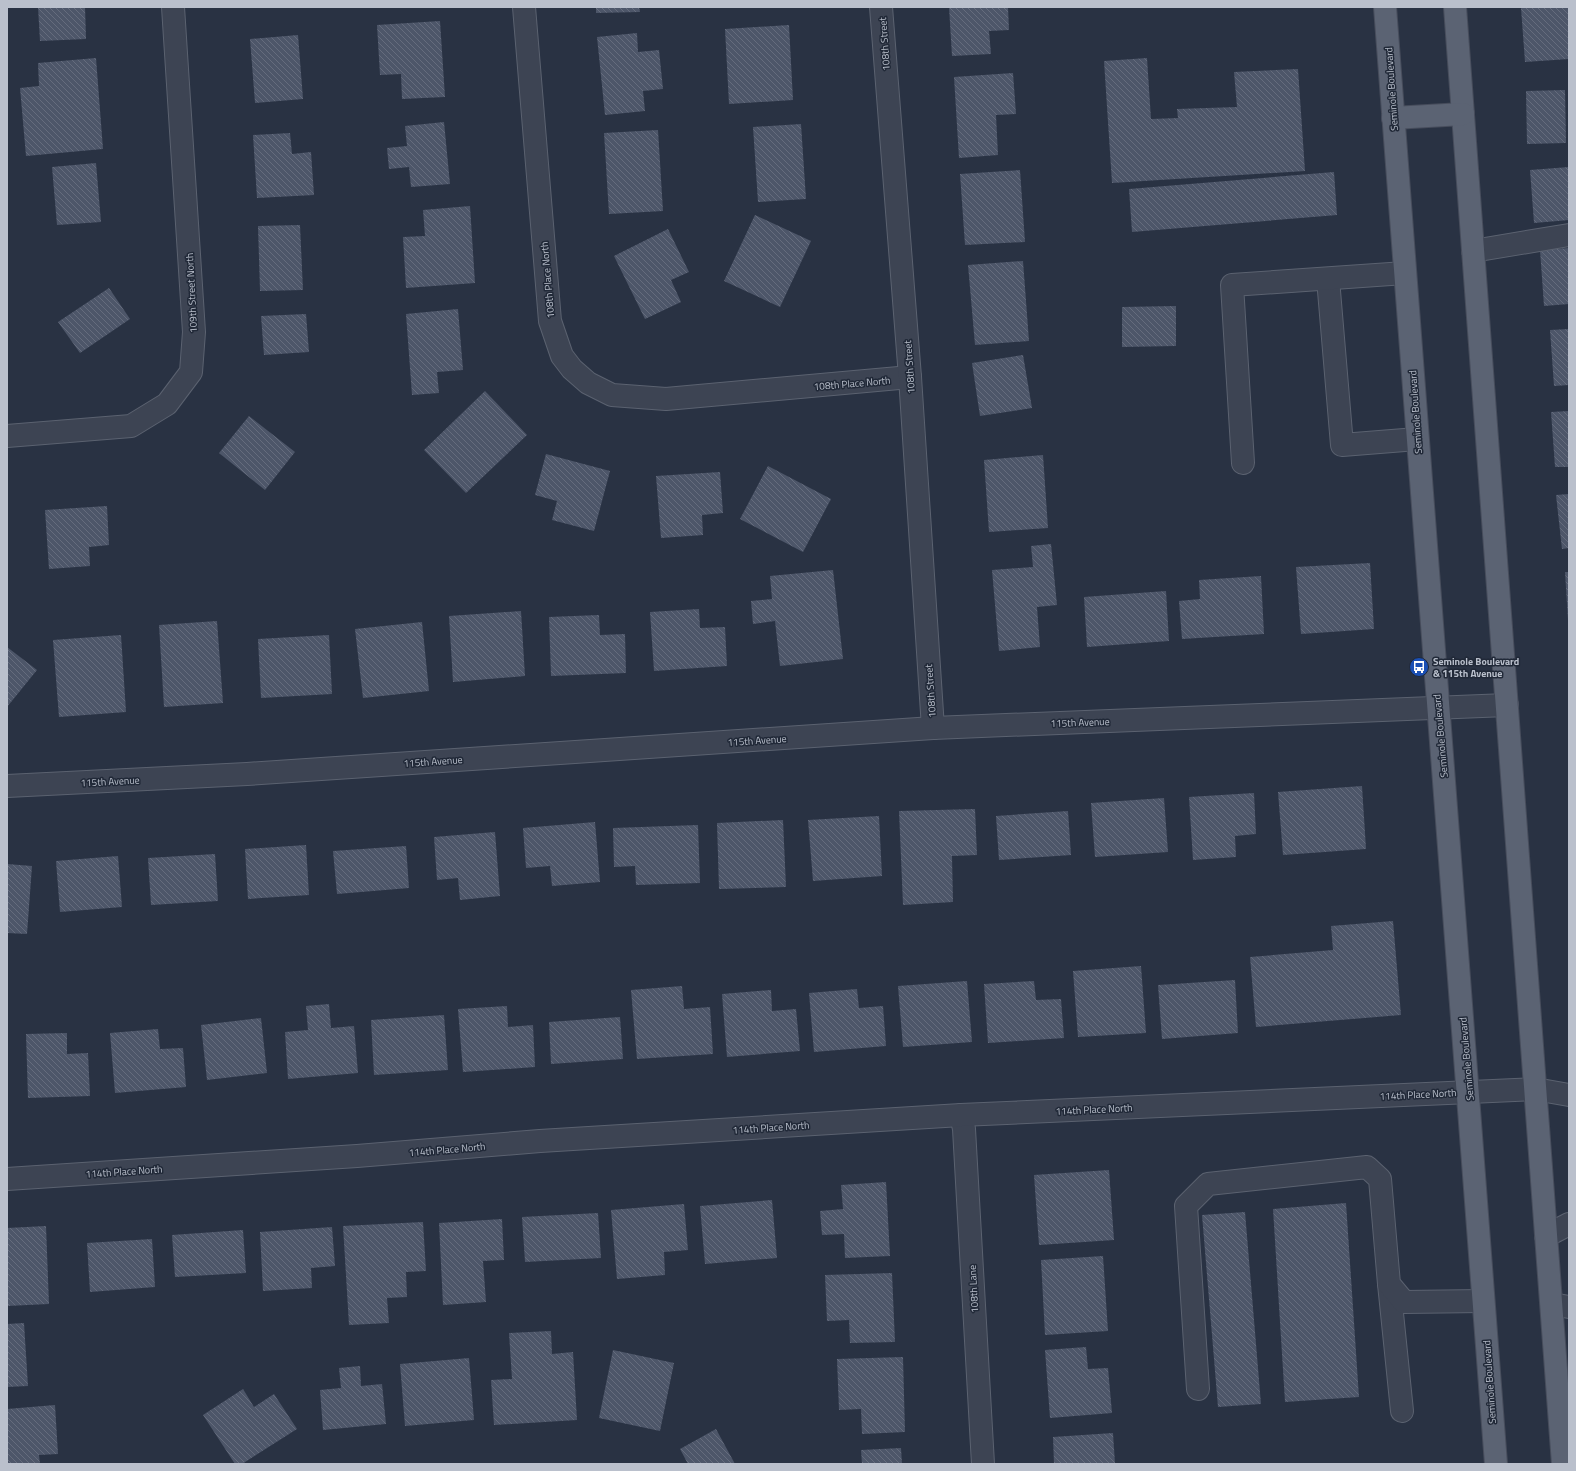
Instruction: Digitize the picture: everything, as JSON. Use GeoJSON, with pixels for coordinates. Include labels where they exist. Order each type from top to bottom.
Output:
{"type":"FeatureCollection","features":[{"type":"Feature","properties":{"kind":"main road","name":"Seminole Boulevard"},"geometry":{"type":"LineString","coordinates":[[1385,7],[1496,1464]]}},
{"type":"Feature","properties":{"kind":"main road"},"geometry":{"type":"LineString","coordinates":[[1455,7],[1546,1236],[1560,1306],[1563,1464]]}},
{"type":"Feature","properties":{"kind":"main road"},"geometry":{"type":"LineString","coordinates":[[1393,118],[1463,114]]}},
{"type":"Feature","properties":{"kind":"street","name":"109th Street North"},"geometry":{"type":"LineString","coordinates":[[7,436],[131,426],[167,404],[191,372],[194,332],[173,7]]}},
{"type":"Feature","properties":{"kind":"street","name":"108th Place North"},"geometry":{"type":"LineString","coordinates":[[524,7],[550,321],[562,356],[572,369],[588,383],[612,395],[666,399],[910,377]]}},
{"type":"Feature","properties":{"kind":"street","name":"108th Street"},"geometry":{"type":"LineString","coordinates":[[882,7],[910,377],[933,728]]}},
{"type":"Feature","properties":{"kind":"street"},"geometry":{"type":"LineString","coordinates":[[1473,251],[1569,235]]}},
{"type":"Feature","properties":{"kind":"street"},"geometry":{"type":"LineString","coordinates":[[1244,463],[1232,285],[1405,273]]}},
{"type":"Feature","properties":{"kind":"street"},"geometry":{"type":"LineString","coordinates":[[1328,279],[1342,445],[1418,439]]}},
{"type":"Feature","properties":{"kind":"street","name":"115th Avenue"},"geometry":{"type":"LineString","coordinates":[[7,786],[247,774],[933,728],[1507,704]]}},
{"type":"Feature","properties":{"kind":"street","name":"114th Place North"},"geometry":{"type":"LineString","coordinates":[[7,1179],[357,1156],[540,1141],[961,1115],[1535,1089],[1569,1095]]}},
{"type":"Feature","properties":{"kind":"street","name":"108th Lane"},"geometry":{"type":"LineString","coordinates":[[961,1115],[964,1129],[983,1464]]}},
{"type":"Feature","properties":{"kind":"street"},"geometry":{"type":"LineString","coordinates":[[1198,1389],[1186,1206],[1208,1184],[1367,1167],[1380,1179],[1402,1411]]}},
{"type":"Feature","properties":{"kind":"street"},"geometry":{"type":"LineString","coordinates":[[1546,1236],[1569,1224]]}},
{"type":"Feature","properties":{"kind":"street"},"geometry":{"type":"LineString","coordinates":[[1389,1284],[1404,1302],[1483,1301]]}},
{"type":"Feature","properties":{"kind":"building"},"geometry":{"type":"Polygon","coordinates":[[[38,7],[85,7],[86,39],[40,41],[38,7]]]}},
{"type":"Feature","properties":{"kind":"building"},"geometry":{"type":"Polygon","coordinates":[[[596,7],[639,7],[640,12],[596,13],[596,7]]]}},
{"type":"Feature","properties":{"kind":"building"},"geometry":{"type":"Polygon","coordinates":[[[949,7],[1008,7],[1009,30],[989,31],[991,54],[952,56],[949,7]]]}},
{"type":"Feature","properties":{"kind":"building"},"geometry":{"type":"Polygon","coordinates":[[[1569,7],[1569,59],[1525,62],[1521,8],[1569,7]]]}},
{"type":"Feature","properties":{"kind":"building"},"geometry":{"type":"Polygon","coordinates":[[[440,21],[445,97],[402,99],[401,74],[380,75],[377,25],[440,21]]]}},
{"type":"Feature","properties":{"kind":"building"},"geometry":{"type":"Polygon","coordinates":[[[789,25],[793,100],[729,104],[725,29],[789,25]]]}},
{"type":"Feature","properties":{"kind":"building"},"geometry":{"type":"Polygon","coordinates":[[[637,33],[638,52],[659,50],[663,89],[643,91],[645,111],[605,115],[597,37],[637,33]]]}},
{"type":"Feature","properties":{"kind":"building"},"geometry":{"type":"Polygon","coordinates":[[[298,35],[303,99],[255,103],[250,39],[298,35]]]}},
{"type":"Feature","properties":{"kind":"building"},"geometry":{"type":"Polygon","coordinates":[[[96,58],[103,149],[26,156],[20,88],[39,86],[38,63],[96,58]]]}},
{"type":"Feature","properties":{"kind":"building"},"geometry":{"type":"Polygon","coordinates":[[[1147,58],[1151,119],[1178,118],[1177,109],[1237,107],[1234,72],[1298,69],[1305,171],[1112,183],[1104,61],[1147,58]]]}},
{"type":"Feature","properties":{"kind":"building"},"geometry":{"type":"Polygon","coordinates":[[[1013,73],[1016,114],[996,115],[998,155],[959,158],[954,77],[1013,73]]]}},
{"type":"Feature","properties":{"kind":"building"},"geometry":{"type":"Polygon","coordinates":[[[1565,90],[1566,143],[1527,144],[1526,91],[1565,90]]]}},
{"type":"Feature","properties":{"kind":"building"},"geometry":{"type":"Polygon","coordinates":[[[444,122],[450,184],[411,187],[409,167],[389,169],[387,148],[407,146],[405,126],[444,122]]]}},
{"type":"Feature","properties":{"kind":"building"},"geometry":{"type":"Polygon","coordinates":[[[801,124],[806,199],[758,202],[753,127],[801,124]]]}},
{"type":"Feature","properties":{"kind":"building"},"geometry":{"type":"Polygon","coordinates":[[[658,130],[663,211],[609,214],[604,133],[658,130]]]}},
{"type":"Feature","properties":{"kind":"building"},"geometry":{"type":"Polygon","coordinates":[[[290,133],[292,154],[311,152],[314,195],[257,198],[253,135],[290,133]]]}},
{"type":"Feature","properties":{"kind":"building"},"geometry":{"type":"Polygon","coordinates":[[[96,163],[101,222],[57,225],[52,167],[96,163]]]}},
{"type":"Feature","properties":{"kind":"building"},"geometry":{"type":"Polygon","coordinates":[[[1569,167],[1569,220],[1534,223],[1530,170],[1569,167]]]}},
{"type":"Feature","properties":{"kind":"building"},"geometry":{"type":"Polygon","coordinates":[[[1020,170],[1025,242],[965,245],[960,174],[1020,170]]]}},
{"type":"Feature","properties":{"kind":"building"},"geometry":{"type":"Polygon","coordinates":[[[1334,172],[1337,215],[1132,232],[1129,189],[1334,172]]]}},
{"type":"Feature","properties":{"kind":"building"},"geometry":{"type":"Polygon","coordinates":[[[470,206],[475,283],[406,288],[403,237],[425,236],[423,210],[470,206]]]}},
{"type":"Feature","properties":{"kind":"building"},"geometry":{"type":"Polygon","coordinates":[[[755,215],[811,241],[780,307],[724,281],[755,215]]]}},
{"type":"Feature","properties":{"kind":"building"},"geometry":{"type":"Polygon","coordinates":[[[300,225],[303,290],[260,291],[258,226],[300,225]]]}},
{"type":"Feature","properties":{"kind":"building"},"geometry":{"type":"Polygon","coordinates":[[[668,229],[689,272],[671,280],[681,302],[645,319],[614,256],[668,229]]]}},
{"type":"Feature","properties":{"kind":"building"},"geometry":{"type":"Polygon","coordinates":[[[1569,248],[1569,304],[1544,306],[1540,250],[1569,248]]]}},
{"type":"Feature","properties":{"kind":"building"},"geometry":{"type":"Polygon","coordinates":[[[1023,261],[1029,341],[975,345],[968,265],[1023,261]]]}},
{"type":"Feature","properties":{"kind":"building"},"geometry":{"type":"Polygon","coordinates":[[[109,288],[130,319],[80,353],[58,322],[109,288]]]}},
{"type":"Feature","properties":{"kind":"building"},"geometry":{"type":"Polygon","coordinates":[[[1176,306],[1176,346],[1122,347],[1122,307],[1176,306]]]}},
{"type":"Feature","properties":{"kind":"building"},"geometry":{"type":"Polygon","coordinates":[[[458,309],[463,370],[437,372],[439,393],[412,395],[406,314],[458,309]]]}},
{"type":"Feature","properties":{"kind":"building"},"geometry":{"type":"Polygon","coordinates":[[[306,314],[309,352],[264,355],[261,316],[306,314]]]}},
{"type":"Feature","properties":{"kind":"building"},"geometry":{"type":"Polygon","coordinates":[[[1569,329],[1569,385],[1554,386],[1550,330],[1569,329]]]}},
{"type":"Feature","properties":{"kind":"building"},"geometry":{"type":"Polygon","coordinates":[[[1023,355],[1032,408],[980,416],[972,363],[1023,355]]]}},
{"type":"Feature","properties":{"kind":"building"},"geometry":{"type":"Polygon","coordinates":[[[485,391],[527,435],[466,493],[424,450],[485,391]]]}},
{"type":"Feature","properties":{"kind":"building"},"geometry":{"type":"Polygon","coordinates":[[[1569,411],[1569,467],[1555,467],[1551,412],[1569,411]]]}},
{"type":"Feature","properties":{"kind":"building"},"geometry":{"type":"Polygon","coordinates":[[[249,416],[295,452],[265,490],[219,453],[249,416]]]}},
{"type":"Feature","properties":{"kind":"building"},"geometry":{"type":"Polygon","coordinates":[[[546,454],[610,471],[594,531],[552,520],[557,501],[535,495],[546,454]]]}},
{"type":"Feature","properties":{"kind":"building"},"geometry":{"type":"Polygon","coordinates":[[[1043,455],[1048,528],[989,532],[984,460],[1043,455]]]}},
{"type":"Feature","properties":{"kind":"building"},"geometry":{"type":"Polygon","coordinates":[[[768,466],[831,499],[803,552],[740,519],[768,466]]]}},
{"type":"Feature","properties":{"kind":"building"},"geometry":{"type":"Polygon","coordinates":[[[720,472],[723,513],[702,515],[703,535],[661,538],[656,476],[720,472]]]}},
{"type":"Feature","properties":{"kind":"building"},"geometry":{"type":"Polygon","coordinates":[[[1569,494],[1569,548],[1562,549],[1556,495],[1569,494]]]}},
{"type":"Feature","properties":{"kind":"building"},"geometry":{"type":"Polygon","coordinates":[[[107,506],[109,545],[89,547],[90,566],[49,569],[45,510],[107,506]]]}},
{"type":"Feature","properties":{"kind":"building"},"geometry":{"type":"Polygon","coordinates":[[[1051,544],[1057,605],[1037,607],[1040,647],[999,651],[992,570],[1033,567],[1031,546],[1051,544]]]}},
{"type":"Feature","properties":{"kind":"building"},"geometry":{"type":"Polygon","coordinates":[[[1370,563],[1374,629],[1301,634],[1296,567],[1370,563]]]}},
{"type":"Feature","properties":{"kind":"building"},"geometry":{"type":"Polygon","coordinates":[[[833,570],[843,659],[780,666],[775,621],[753,624],[751,601],[772,599],[770,576],[833,570]]]}},
{"type":"Feature","properties":{"kind":"building"},"geometry":{"type":"Polygon","coordinates":[[[1565,572],[1569,572],[1569,620],[1568,620],[1565,572]]]}},
{"type":"Feature","properties":{"kind":"building"},"geometry":{"type":"Polygon","coordinates":[[[1261,576],[1264,634],[1182,639],[1179,601],[1200,599],[1199,580],[1261,576]]]}},
{"type":"Feature","properties":{"kind":"building"},"geometry":{"type":"Polygon","coordinates":[[[1166,591],[1169,641],[1087,647],[1084,597],[1166,591]]]}},
{"type":"Feature","properties":{"kind":"building"},"geometry":{"type":"Polygon","coordinates":[[[699,609],[700,628],[725,627],[727,666],[654,671],[650,612],[699,609]]]}},
{"type":"Feature","properties":{"kind":"building"},"geometry":{"type":"Polygon","coordinates":[[[521,611],[525,676],[453,682],[449,616],[521,611]]]}},
{"type":"Feature","properties":{"kind":"building"},"geometry":{"type":"Polygon","coordinates":[[[599,615],[600,635],[625,634],[626,673],[551,676],[549,617],[599,615]]]}},
{"type":"Feature","properties":{"kind":"building"},"geometry":{"type":"Polygon","coordinates":[[[217,621],[223,703],[164,707],[159,625],[217,621]]]}},
{"type":"Feature","properties":{"kind":"building"},"geometry":{"type":"Polygon","coordinates":[[[422,622],[429,691],[363,698],[355,629],[422,622]]]}},
{"type":"Feature","properties":{"kind":"building"},"geometry":{"type":"Polygon","coordinates":[[[121,635],[126,712],[59,717],[53,640],[121,635]]]}},
{"type":"Feature","properties":{"kind":"building"},"geometry":{"type":"Polygon","coordinates":[[[329,635],[332,694],[261,698],[258,639],[329,635]]]}},
{"type":"Feature","properties":{"kind":"building"},"geometry":{"type":"Polygon","coordinates":[[[7,647],[37,670],[7,707],[7,647]]]}},
{"type":"Feature","properties":{"kind":"building"},"geometry":{"type":"Polygon","coordinates":[[[1362,786],[1366,849],[1283,855],[1278,792],[1362,786]]]}},
{"type":"Feature","properties":{"kind":"building"},"geometry":{"type":"Polygon","coordinates":[[[1254,793],[1256,834],[1235,836],[1236,857],[1193,860],[1189,797],[1254,793]]]}},
{"type":"Feature","properties":{"kind":"building"},"geometry":{"type":"Polygon","coordinates":[[[1164,798],[1168,852],[1095,857],[1091,803],[1164,798]]]}},
{"type":"Feature","properties":{"kind":"building"},"geometry":{"type":"Polygon","coordinates":[[[975,809],[977,855],[952,856],[953,902],[903,905],[899,811],[975,809]]]}},
{"type":"Feature","properties":{"kind":"building"},"geometry":{"type":"Polygon","coordinates":[[[1068,811],[1071,855],[999,860],[996,816],[1068,811]]]}},
{"type":"Feature","properties":{"kind":"building"},"geometry":{"type":"Polygon","coordinates":[[[879,816],[882,876],[813,881],[808,820],[879,816]]]}},
{"type":"Feature","properties":{"kind":"building"},"geometry":{"type":"Polygon","coordinates":[[[783,820],[786,887],[719,889],[717,823],[783,820]]]}},
{"type":"Feature","properties":{"kind":"building"},"geometry":{"type":"Polygon","coordinates":[[[595,822],[600,882],[552,886],[550,866],[526,868],[523,828],[595,822]]]}},
{"type":"Feature","properties":{"kind":"building"},"geometry":{"type":"Polygon","coordinates":[[[698,825],[700,883],[636,885],[635,866],[614,867],[613,828],[698,825]]]}},
{"type":"Feature","properties":{"kind":"building"},"geometry":{"type":"Polygon","coordinates":[[[495,832],[500,896],[460,900],[458,878],[437,880],[434,837],[495,832]]]}},
{"type":"Feature","properties":{"kind":"building"},"geometry":{"type":"Polygon","coordinates":[[[306,845],[309,895],[248,899],[245,849],[306,845]]]}},
{"type":"Feature","properties":{"kind":"building"},"geometry":{"type":"Polygon","coordinates":[[[406,846],[409,888],[337,894],[333,851],[406,846]]]}},
{"type":"Feature","properties":{"kind":"building"},"geometry":{"type":"Polygon","coordinates":[[[215,854],[218,901],[151,905],[148,858],[215,854]]]}},
{"type":"Feature","properties":{"kind":"building"},"geometry":{"type":"Polygon","coordinates":[[[118,856],[122,907],[60,912],[56,861],[118,856]]]}},
{"type":"Feature","properties":{"kind":"building"},"geometry":{"type":"Polygon","coordinates":[[[7,864],[32,866],[27,934],[7,933],[7,864]]]}},
{"type":"Feature","properties":{"kind":"building"},"geometry":{"type":"Polygon","coordinates":[[[1393,921],[1401,1015],[1256,1027],[1250,957],[1333,950],[1331,926],[1393,921]]]}},
{"type":"Feature","properties":{"kind":"building"},"geometry":{"type":"Polygon","coordinates":[[[1141,966],[1146,1033],[1078,1037],[1073,971],[1141,966]]]}},
{"type":"Feature","properties":{"kind":"building"},"geometry":{"type":"Polygon","coordinates":[[[1235,980],[1238,1033],[1162,1039],[1158,985],[1235,980]]]}},
{"type":"Feature","properties":{"kind":"building"},"geometry":{"type":"Polygon","coordinates":[[[967,981],[972,1042],[903,1047],[898,986],[967,981]]]}},
{"type":"Feature","properties":{"kind":"building"},"geometry":{"type":"Polygon","coordinates":[[[1034,981],[1036,1000],[1061,999],[1064,1038],[988,1043],[984,984],[1034,981]]]}},
{"type":"Feature","properties":{"kind":"building"},"geometry":{"type":"Polygon","coordinates":[[[682,986],[684,1009],[710,1007],[713,1054],[637,1059],[631,990],[682,986]]]}},
{"type":"Feature","properties":{"kind":"building"},"geometry":{"type":"Polygon","coordinates":[[[857,989],[859,1008],[883,1006],[886,1046],[814,1052],[809,993],[857,989]]]}},
{"type":"Feature","properties":{"kind":"building"},"geometry":{"type":"Polygon","coordinates":[[[771,990],[772,1011],[796,1009],[800,1051],[727,1057],[722,994],[771,990]]]}},
{"type":"Feature","properties":{"kind":"building"},"geometry":{"type":"Polygon","coordinates":[[[329,1004],[331,1028],[354,1026],[358,1073],[288,1079],[285,1032],[308,1030],[306,1006],[329,1004]]]}},
{"type":"Feature","properties":{"kind":"building"},"geometry":{"type":"Polygon","coordinates":[[[507,1006],[508,1027],[533,1025],[535,1067],[463,1072],[458,1009],[507,1006]]]}},
{"type":"Feature","properties":{"kind":"building"},"geometry":{"type":"Polygon","coordinates":[[[444,1015],[448,1070],[374,1075],[371,1020],[444,1015]]]}},
{"type":"Feature","properties":{"kind":"building"},"geometry":{"type":"Polygon","coordinates":[[[620,1017],[623,1059],[551,1064],[549,1022],[620,1017]]]}},
{"type":"Feature","properties":{"kind":"building"},"geometry":{"type":"Polygon","coordinates":[[[261,1018],[267,1073],[207,1080],[201,1025],[261,1018]]]}},
{"type":"Feature","properties":{"kind":"building"},"geometry":{"type":"Polygon","coordinates":[[[158,1029],[160,1049],[183,1048],[186,1087],[115,1093],[110,1033],[158,1029]]]}},
{"type":"Feature","properties":{"kind":"building"},"geometry":{"type":"Polygon","coordinates":[[[67,1033],[67,1054],[88,1053],[90,1096],[28,1098],[26,1034],[67,1033]]]}},
{"type":"Feature","properties":{"kind":"building"},"geometry":{"type":"Polygon","coordinates":[[[1109,1170],[1114,1240],[1039,1245],[1034,1175],[1109,1170]]]}},
{"type":"Feature","properties":{"kind":"building"},"geometry":{"type":"Polygon","coordinates":[[[886,1182],[890,1256],[845,1258],[844,1234],[822,1235],[820,1211],[843,1209],[841,1185],[886,1182]]]}},
{"type":"Feature","properties":{"kind":"building"},"geometry":{"type":"Polygon","coordinates":[[[772,1200],[777,1258],[705,1264],[700,1206],[772,1200]]]}},
{"type":"Feature","properties":{"kind":"building"},"geometry":{"type":"Polygon","coordinates":[[[1346,1203],[1359,1397],[1285,1402],[1273,1209],[1346,1203]]]}},
{"type":"Feature","properties":{"kind":"building"},"geometry":{"type":"Polygon","coordinates":[[[684,1204],[688,1250],[664,1252],[665,1275],[617,1279],[611,1210],[684,1204]]]}},
{"type":"Feature","properties":{"kind":"building"},"geometry":{"type":"Polygon","coordinates":[[[1245,1212],[1261,1404],[1218,1407],[1202,1215],[1245,1212]]]}},
{"type":"Feature","properties":{"kind":"building"},"geometry":{"type":"Polygon","coordinates":[[[598,1213],[601,1258],[525,1262],[522,1217],[598,1213]]]}},
{"type":"Feature","properties":{"kind":"building"},"geometry":{"type":"Polygon","coordinates":[[[502,1219],[504,1260],[483,1261],[486,1302],[443,1305],[439,1223],[502,1219]]]}},
{"type":"Feature","properties":{"kind":"building"},"geometry":{"type":"Polygon","coordinates":[[[423,1222],[426,1271],[406,1272],[407,1297],[387,1298],[389,1323],[349,1325],[343,1226],[423,1222]]]}},
{"type":"Feature","properties":{"kind":"building"},"geometry":{"type":"Polygon","coordinates":[[[46,1226],[49,1304],[7,1306],[7,1228],[46,1226]]]}},
{"type":"Feature","properties":{"kind":"building"},"geometry":{"type":"Polygon","coordinates":[[[332,1227],[335,1266],[311,1268],[312,1288],[263,1291],[260,1232],[332,1227]]]}},
{"type":"Feature","properties":{"kind":"building"},"geometry":{"type":"Polygon","coordinates":[[[243,1230],[246,1273],[175,1277],[172,1235],[243,1230]]]}},
{"type":"Feature","properties":{"kind":"building"},"geometry":{"type":"Polygon","coordinates":[[[152,1239],[155,1287],[90,1292],[87,1243],[152,1239]]]}},
{"type":"Feature","properties":{"kind":"building"},"geometry":{"type":"Polygon","coordinates":[[[1103,1256],[1108,1331],[1045,1335],[1041,1260],[1103,1256]]]}},
{"type":"Feature","properties":{"kind":"building"},"geometry":{"type":"Polygon","coordinates":[[[892,1273],[895,1342],[850,1343],[849,1320],[827,1321],[825,1275],[892,1273]]]}},
{"type":"Feature","properties":{"kind":"building"},"geometry":{"type":"Polygon","coordinates":[[[24,1323],[28,1386],[7,1387],[7,1324],[24,1323]]]}},
{"type":"Feature","properties":{"kind":"building"},"geometry":{"type":"Polygon","coordinates":[[[551,1331],[552,1354],[573,1352],[577,1420],[494,1425],[491,1380],[512,1379],[509,1333],[551,1331]]]}},
{"type":"Feature","properties":{"kind":"building"},"geometry":{"type":"Polygon","coordinates":[[[1086,1347],[1088,1369],[1108,1368],[1112,1413],[1050,1418],[1045,1350],[1086,1347]]]}},
{"type":"Feature","properties":{"kind":"building"},"geometry":{"type":"Polygon","coordinates":[[[613,1350],[674,1363],[660,1431],[599,1418],[613,1350]]]}},
{"type":"Feature","properties":{"kind":"building"},"geometry":{"type":"Polygon","coordinates":[[[903,1357],[905,1432],[862,1434],[861,1409],[839,1410],[837,1359],[903,1357]]]}},
{"type":"Feature","properties":{"kind":"building"},"geometry":{"type":"Polygon","coordinates":[[[469,1358],[474,1420],[405,1426],[400,1364],[469,1358]]]}},
{"type":"Feature","properties":{"kind":"building"},"geometry":{"type":"Polygon","coordinates":[[[360,1366],[361,1386],[382,1384],[386,1424],[323,1430],[320,1390],[341,1388],[339,1368],[360,1366]]]}},
{"type":"Feature","properties":{"kind":"building"},"geometry":{"type":"Polygon","coordinates":[[[243,1389],[254,1407],[274,1394],[297,1429],[242,1464],[235,1464],[203,1415],[243,1389]]]}},
{"type":"Feature","properties":{"kind":"building"},"geometry":{"type":"Polygon","coordinates":[[[55,1405],[58,1454],[39,1455],[40,1464],[7,1464],[7,1409],[55,1405]]]}},
{"type":"Feature","properties":{"kind":"building"},"geometry":{"type":"Polygon","coordinates":[[[716,1429],[735,1464],[688,1464],[680,1449],[716,1429]]]}},
{"type":"Feature","properties":{"kind":"building"},"geometry":{"type":"Polygon","coordinates":[[[1113,1433],[1115,1464],[1054,1464],[1053,1437],[1113,1433]]]}},
{"type":"Feature","properties":{"kind":"building"},"geometry":{"type":"Polygon","coordinates":[[[901,1448],[902,1464],[862,1464],[861,1450],[901,1448]]]}},
{"type":"Feature","properties":{"kind":"place","name":"Seminole Boulevard & 115th Avenue"},"geometry":{"type":"Point","coordinates":[1419,667]}}]}
